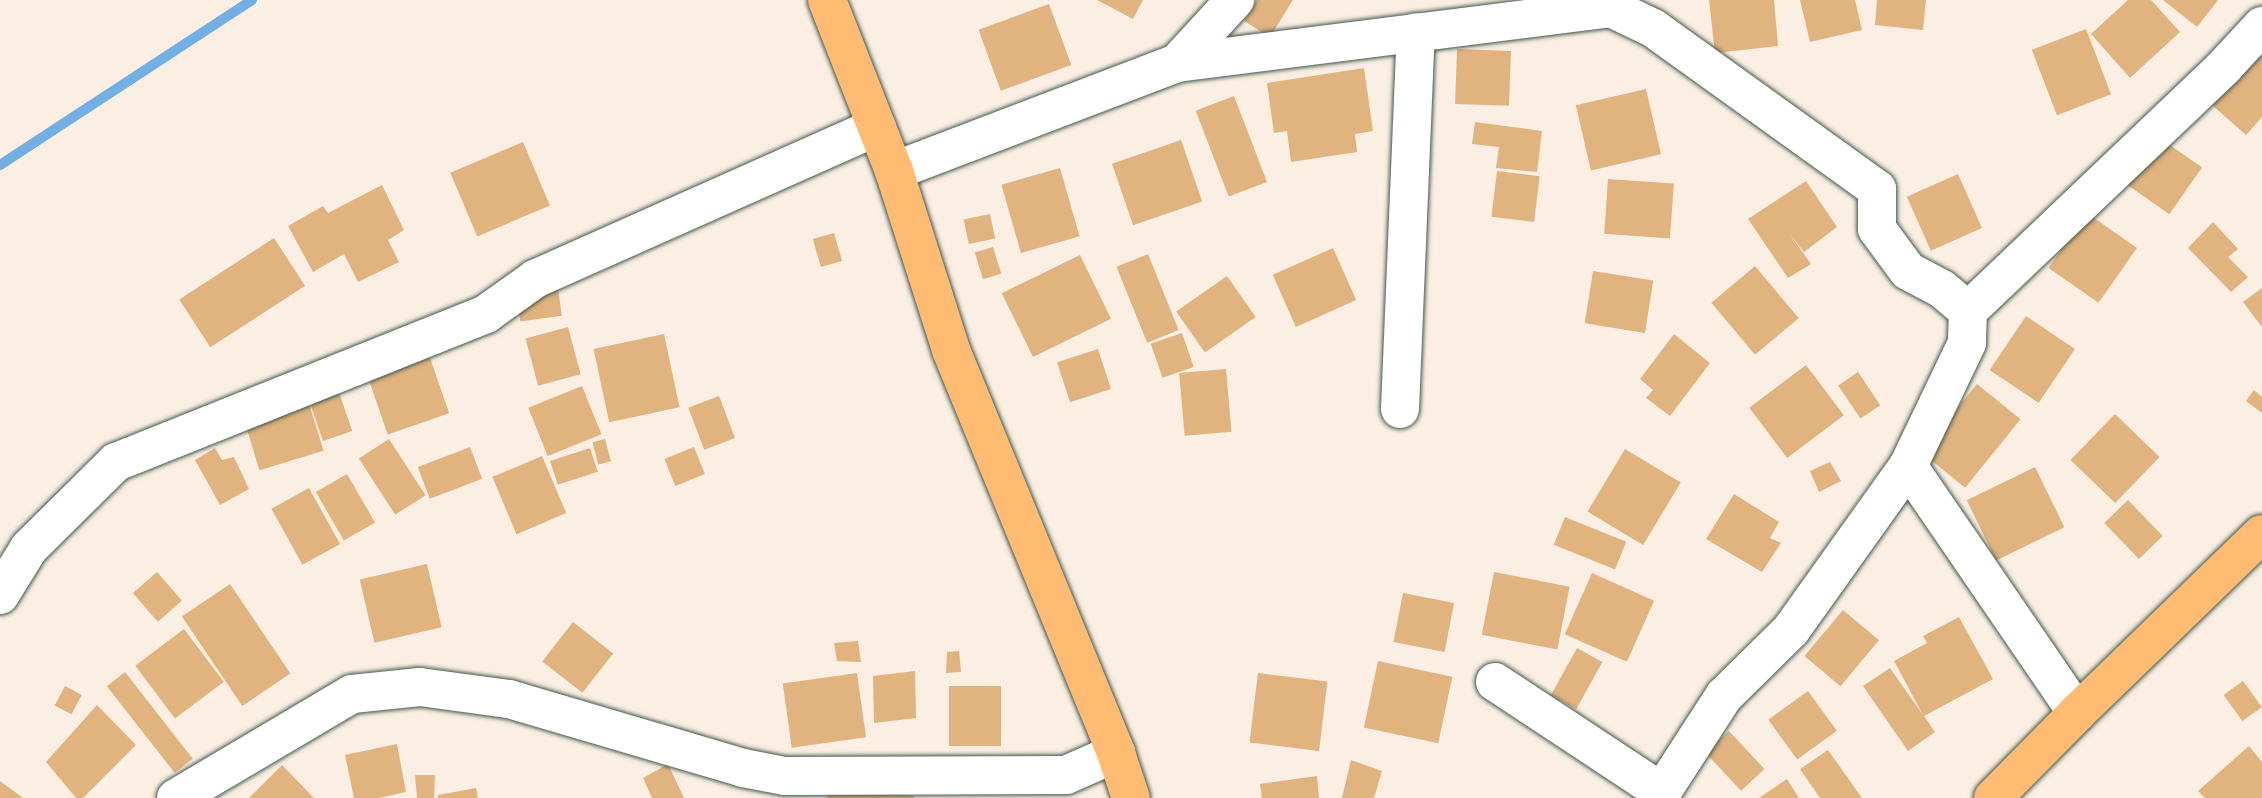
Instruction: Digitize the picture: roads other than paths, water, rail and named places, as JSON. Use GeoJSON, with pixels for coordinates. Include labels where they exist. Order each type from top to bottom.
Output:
{"type":"FeatureCollection","features":[{"type":"Feature","properties":{"kind":"main road"},"geometry":{"type":"LineString","coordinates":[[827,0],[894,171],[951,350],[1116,753],[1131,798]]}},
{"type":"Feature","properties":{"kind":"main road"},"geometry":{"type":"LineString","coordinates":[[1993,798],[2262,534]]}},
{"type":"Feature","properties":{"kind":"street"},"geometry":{"type":"LineString","coordinates":[[1177,63],[1235,0]]}},
{"type":"Feature","properties":{"kind":"street"},"geometry":{"type":"LineString","coordinates":[[894,171],[1177,63],[1616,3],[1877,189],[1877,229],[1908,271],[1942,289],[1968,311]]}},
{"type":"Feature","properties":{"kind":"street"},"geometry":{"type":"LineString","coordinates":[[1495,682],[1660,795],[1724,696],[1791,630],[1908,466],[1967,343],[1968,311],[2224,67],[2262,26]]}},
{"type":"Feature","properties":{"kind":"street"},"geometry":{"type":"LineString","coordinates":[[1400,409],[1416,32]]}},
{"type":"Feature","properties":{"kind":"street"},"geometry":{"type":"LineString","coordinates":[[0,595],[29,548],[116,462],[486,314],[535,279],[877,127]]}},
{"type":"Feature","properties":{"kind":"street"},"geometry":{"type":"LineString","coordinates":[[1908,466],[2077,713]]}},
{"type":"Feature","properties":{"kind":"street"},"geometry":{"type":"LineString","coordinates":[[176,798],[352,695],[420,687],[509,699],[743,768],[785,776],[1066,775],[1116,753]]}},
{"type":"Feature","properties":{"kind":"waterway"},"geometry":{"type":"LineString","coordinates":[[0,165],[252,0]]}}]}
